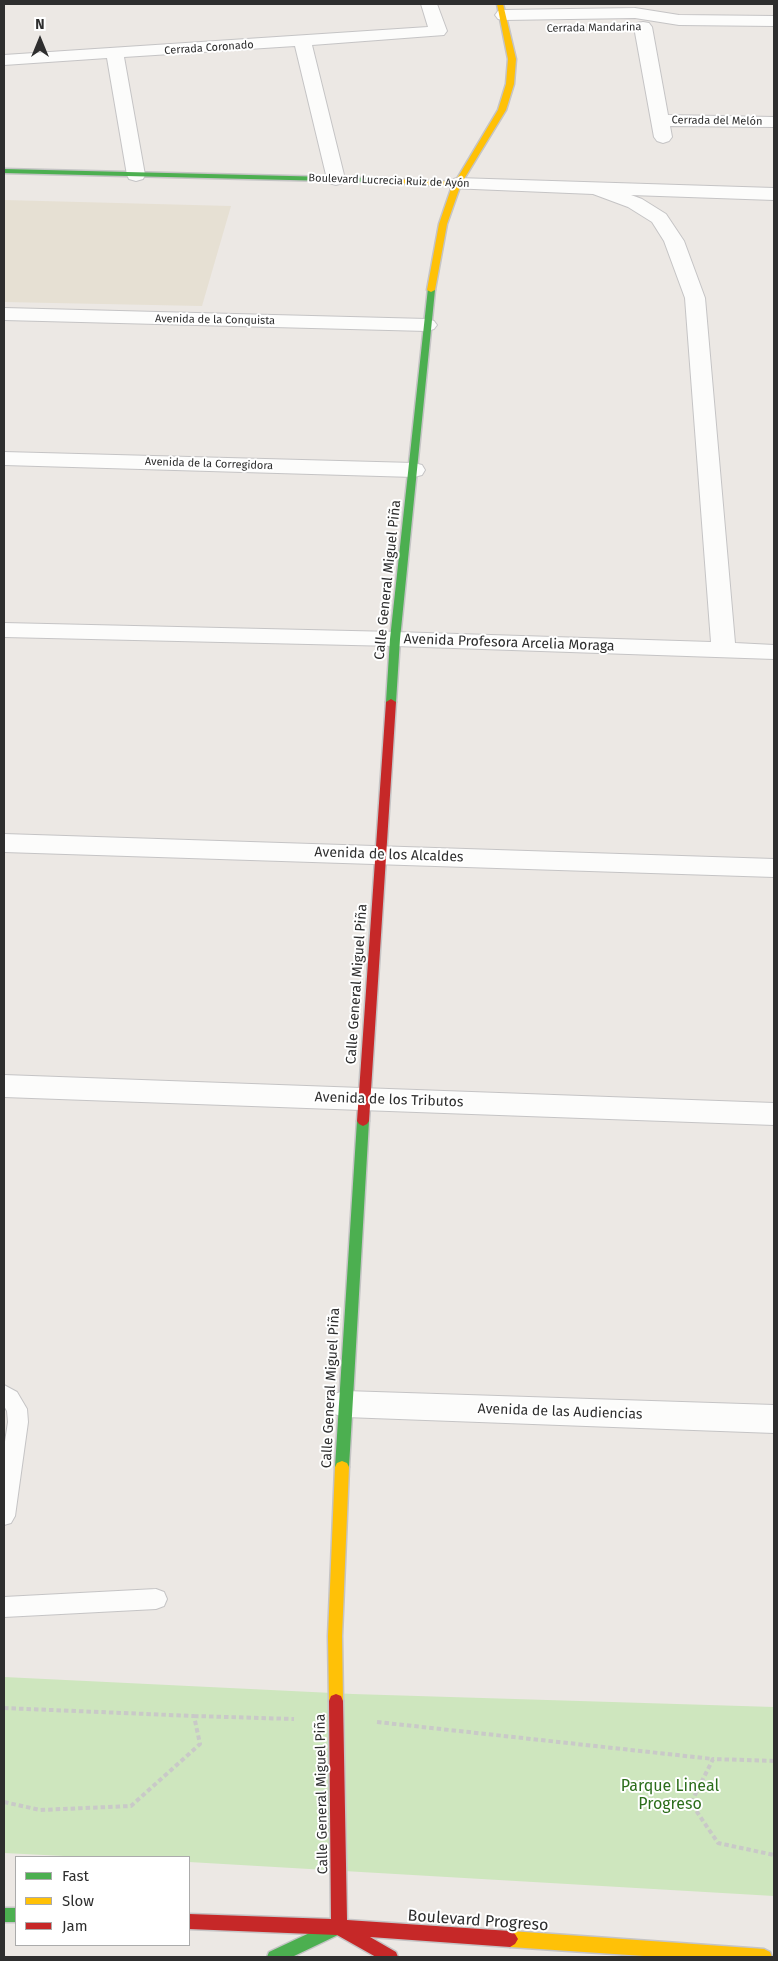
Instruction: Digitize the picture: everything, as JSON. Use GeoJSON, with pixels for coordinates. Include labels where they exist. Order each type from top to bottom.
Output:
{"type":"FeatureCollection","features":[{"type":"Feature","properties":{"kind":"street","name":"Cerrada Coronado"},"geometry":{"type":"LineString","coordinates":[[4,60],[303,42],[438,31],[429,4]]}},
{"type":"Feature","properties":{"kind":"street","name":"Cerrada Mandarina"},"geometry":{"type":"LineString","coordinates":[[504,16],[636,15],[679,20],[774,21]]}},
{"type":"Feature","properties":{"kind":"street","name":"Cerrada del Melón"},"geometry":{"type":"LineString","coordinates":[[636,15],[662,129],[774,122]]}},
{"type":"Feature","properties":{"kind":"street","name":"Calle General Miguel Piña"},"geometry":{"type":"LineString","coordinates":[[339,1928],[335,1636],[345,1404],[395,639],[435,262],[443,224],[457,184],[502,110],[510,84],[512,59],[504,16]]}},
{"type":"Feature","properties":{"kind":"street"},"geometry":{"type":"LineString","coordinates":[[303,42],[336,179]]}},
{"type":"Feature","properties":{"kind":"street"},"geometry":{"type":"LineString","coordinates":[[115,54],[136,174]]}},
{"type":"Feature","properties":{"kind":"street","name":"Boulevard Lucrecia Ruiz de Ayón"},"geometry":{"type":"LineString","coordinates":[[4,171],[336,179],[774,194]]}},
{"type":"Feature","properties":{"kind":"street"},"geometry":{"type":"LineString","coordinates":[[597,189],[635,203],[659,218],[674,241],[695,298],[724,650]]}},
{"type":"Feature","properties":{"kind":"street","name":"Avenida de la Conquista"},"geometry":{"type":"LineString","coordinates":[[4,314],[427,325]]}},
{"type":"Feature","properties":{"kind":"street","name":"Avenida de la Corregidora"},"geometry":{"type":"LineString","coordinates":[[4,458],[414,470]]}},
{"type":"Feature","properties":{"kind":"street","name":"Avenida Profesora Arcelia Moraga"},"geometry":{"type":"LineString","coordinates":[[4,630],[395,639],[774,652]]}},
{"type":"Feature","properties":{"kind":"street","name":"Avenida de los Alcaldes"},"geometry":{"type":"LineString","coordinates":[[4,843],[774,868]]}},
{"type":"Feature","properties":{"kind":"street","name":"Avenida de los Tributos"},"geometry":{"type":"LineString","coordinates":[[4,1086],[774,1114]]}},
{"type":"Feature","properties":{"kind":"street","name":"Avenida de las Audiencias"},"geometry":{"type":"LineString","coordinates":[[345,1404],[774,1419]]}},
{"type":"Feature","properties":{"kind":"street","name":"Boulevard Progreso"},"geometry":{"type":"LineString","coordinates":[[190,1922],[339,1928],[764,1957]]}},
{"type":"Feature","properties":{"kind":"street"},"geometry":{"type":"LineString","coordinates":[[275,1957],[339,1928],[390,1957]]}},
{"type":"Feature","properties":{"kind":"lane"},"geometry":{"type":"LineString","coordinates":[[4,1394],[10,1398],[17,1409],[18,1422],[4,1516]]}},
{"type":"Feature","properties":{"kind":"lane"},"geometry":{"type":"LineString","coordinates":[[4,1607],[156,1599]]}},
{"type":"Feature","properties":{"kind":"path"},"geometry":{"type":"LineString","coordinates":[[4,1708],[194,1716],[200,1744],[131,1806],[40,1810],[4,1802]]}},
{"type":"Feature","properties":{"kind":"path"},"geometry":{"type":"LineString","coordinates":[[459,1730],[713,1759],[774,1761]]}},
{"type":"Feature","properties":{"kind":"path"},"geometry":{"type":"LineString","coordinates":[[713,1759],[691,1803],[718,1843],[774,1855]]}},
{"type":"Feature","properties":{"kind":"shaded area"},"geometry":{"type":"Polygon","coordinates":[[[4,200],[231,206],[202,306],[4,302],[4,200]]]}},
{"type":"Feature","properties":{"kind":"green space","name":"Parque Lineal Progreso"},"geometry":{"type":"Polygon","coordinates":[[[4,1677],[353,1694],[774,1707],[774,1896],[190,1862],[190,1856],[64,1856],[4,1853],[4,1677]]]}},
{"type":"Feature","properties":{"kind":"traffic: fast"},"geometry":{"type":"LineString","coordinates":[[4,171],[371,180]]}},
{"type":"Feature","properties":{"kind":"traffic: fast"},"geometry":{"type":"LineString","coordinates":[[391,702],[395,639],[431,290]]}},
{"type":"Feature","properties":{"kind":"traffic: fast"},"geometry":{"type":"LineString","coordinates":[[342,1467],[363,1121]]}},
{"type":"Feature","properties":{"kind":"traffic: fast"},"geometry":{"type":"LineString","coordinates":[[4,1915],[15,1915]]}},
{"type":"Feature","properties":{"kind":"traffic: fast"},"geometry":{"type":"LineString","coordinates":[[275,1957],[335,1929]]}},
{"type":"Feature","properties":{"kind":"traffic: slow"},"geometry":{"type":"LineString","coordinates":[[431,290],[443,224],[457,184],[502,110],[510,84],[512,59],[500,4]]}},
{"type":"Feature","properties":{"kind":"traffic: slow"},"geometry":{"type":"LineString","coordinates":[[371,180],[457,184]]}},
{"type":"Feature","properties":{"kind":"traffic: slow"},"geometry":{"type":"LineString","coordinates":[[336,1701],[335,1636],[342,1467]]}},
{"type":"Feature","properties":{"kind":"traffic: slow"},"geometry":{"type":"LineString","coordinates":[[510,1939],[764,1957]]}},
{"type":"Feature","properties":{"kind":"traffic: jam"},"geometry":{"type":"LineString","coordinates":[[363,1121],[391,702]]}},
{"type":"Feature","properties":{"kind":"traffic: jam"},"geometry":{"type":"LineString","coordinates":[[336,1701],[339,1927],[390,1957]]}},
{"type":"Feature","properties":{"kind":"traffic: jam"},"geometry":{"type":"LineString","coordinates":[[190,1922],[339,1927],[510,1939]]}}]}
